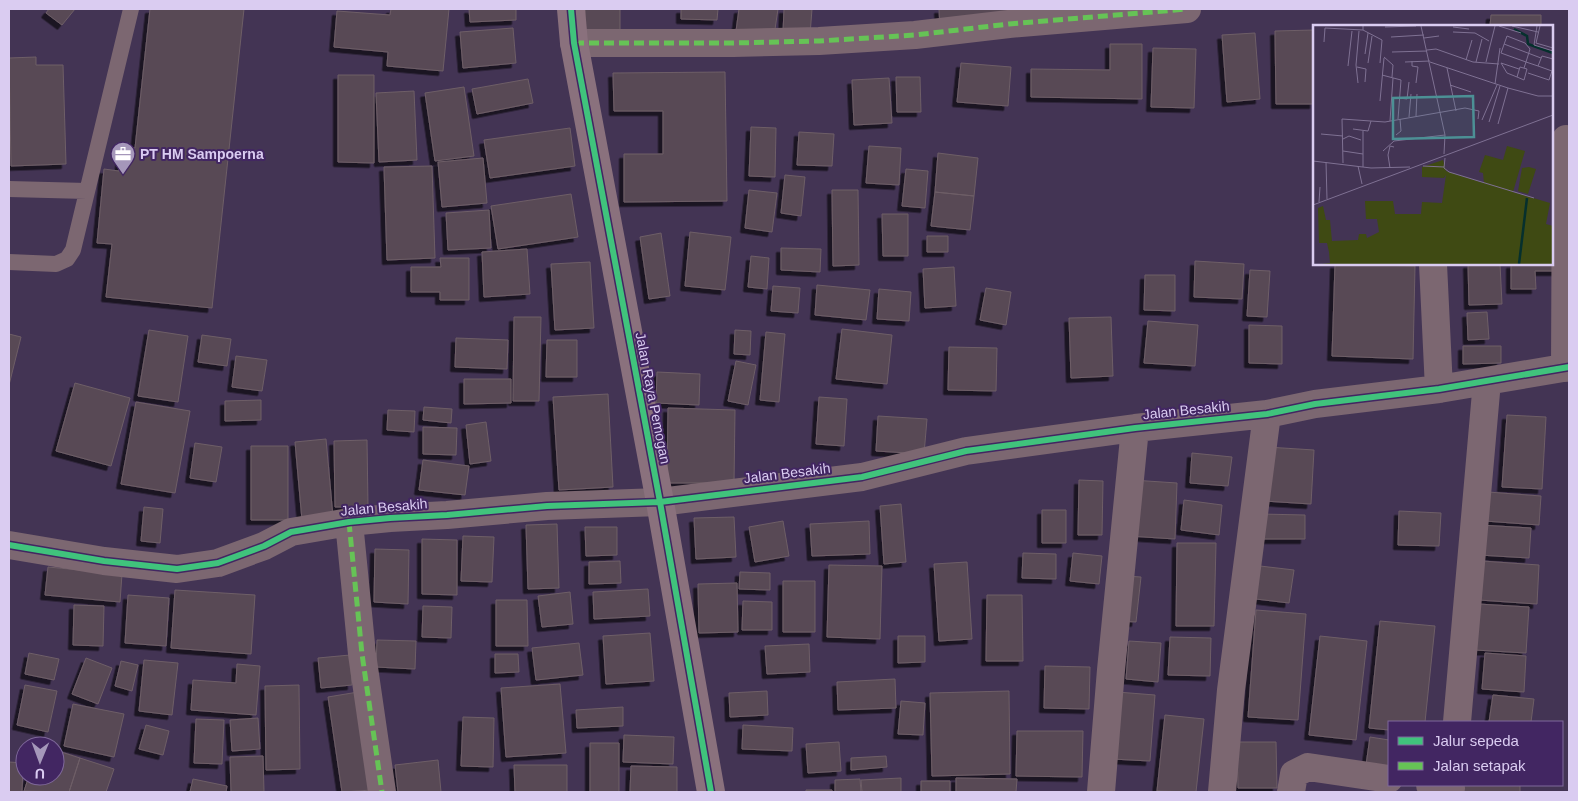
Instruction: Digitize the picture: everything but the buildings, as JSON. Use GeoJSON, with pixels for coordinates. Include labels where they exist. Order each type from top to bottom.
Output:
{"type":"FeatureCollection","features":[{"type":"Feature","properties":{"kind":"street","name":"Jalan Raya Pemogan"},"geometry":{"type":"LineString","coordinates":[[570,9],[574,43],[660,502],[711,792]]}},
{"type":"Feature","properties":{"kind":"street"},"geometry":{"type":"LineString","coordinates":[[574,43],[819,41],[915,35],[1090,13],[1187,9]]}},
{"type":"Feature","properties":{"kind":"street"},"geometry":{"type":"LineString","coordinates":[[1566,139],[1567,367]]}},
{"type":"Feature","properties":{"kind":"street"},"geometry":{"type":"LineString","coordinates":[[1433,265],[1439,389]]}},
{"type":"Feature","properties":{"kind":"street","name":"Jalan Besakih"},"geometry":{"type":"LineString","coordinates":[[9,545],[104,561],[177,569],[218,563],[264,546],[291,532],[349,522],[547,506],[660,502],[862,477],[966,451],[1135,428],[1267,414],[1315,404],[1439,389],[1567,367]]}},
{"type":"Feature","properties":{"kind":"street"},"geometry":{"type":"LineString","coordinates":[[1457,721],[1487,381]]}},
{"type":"Feature","properties":{"kind":"street"},"geometry":{"type":"LineString","coordinates":[[1222,792],[1230,690],[1267,414]]}},
{"type":"Feature","properties":{"kind":"street"},"geometry":{"type":"LineString","coordinates":[[1102,792],[1111,670],[1135,428]]}},
{"type":"Feature","properties":{"kind":"street"},"geometry":{"type":"LineString","coordinates":[[349,522],[362,654],[382,792]]}},
{"type":"Feature","properties":{"kind":"street"},"geometry":{"type":"LineString","coordinates":[[1290,792],[1294,774],[1308,767],[1388,779]]}},
{"type":"Feature","properties":{"kind":"lane"},"geometry":{"type":"LineString","coordinates":[[9,262],[56,264],[67,259],[73,250],[131,9]]}},
{"type":"Feature","properties":{"kind":"lane"},"geometry":{"type":"LineString","coordinates":[[9,189],[87,191]]}},
{"type":"Feature","properties":{"kind":"marked path"},"geometry":{"type":"LineString","coordinates":[[574,43],[819,41],[915,35],[1009,24],[1187,9]]}},
{"type":"Feature","properties":{"kind":"marked path"},"geometry":{"type":"LineString","coordinates":[[349,522],[362,654],[382,792]]}},
{"type":"Feature","properties":{"kind":"cycle path"},"geometry":{"type":"LineString","coordinates":[[571,9],[574,43],[660,502],[711,792]]}},
{"type":"Feature","properties":{"kind":"cycle path"},"geometry":{"type":"LineString","coordinates":[[9,545],[104,561],[177,569],[218,563],[264,546],[291,532],[349,522],[547,506],[660,502],[862,477],[966,451],[1135,428],[1267,414],[1315,404],[1439,389],[1569,367]]}},
{"type":"Feature","properties":{"kind":"place","name":"PT HM Sampoerna"},"geometry":{"type":"Point","coordinates":[123,175]}}]}
